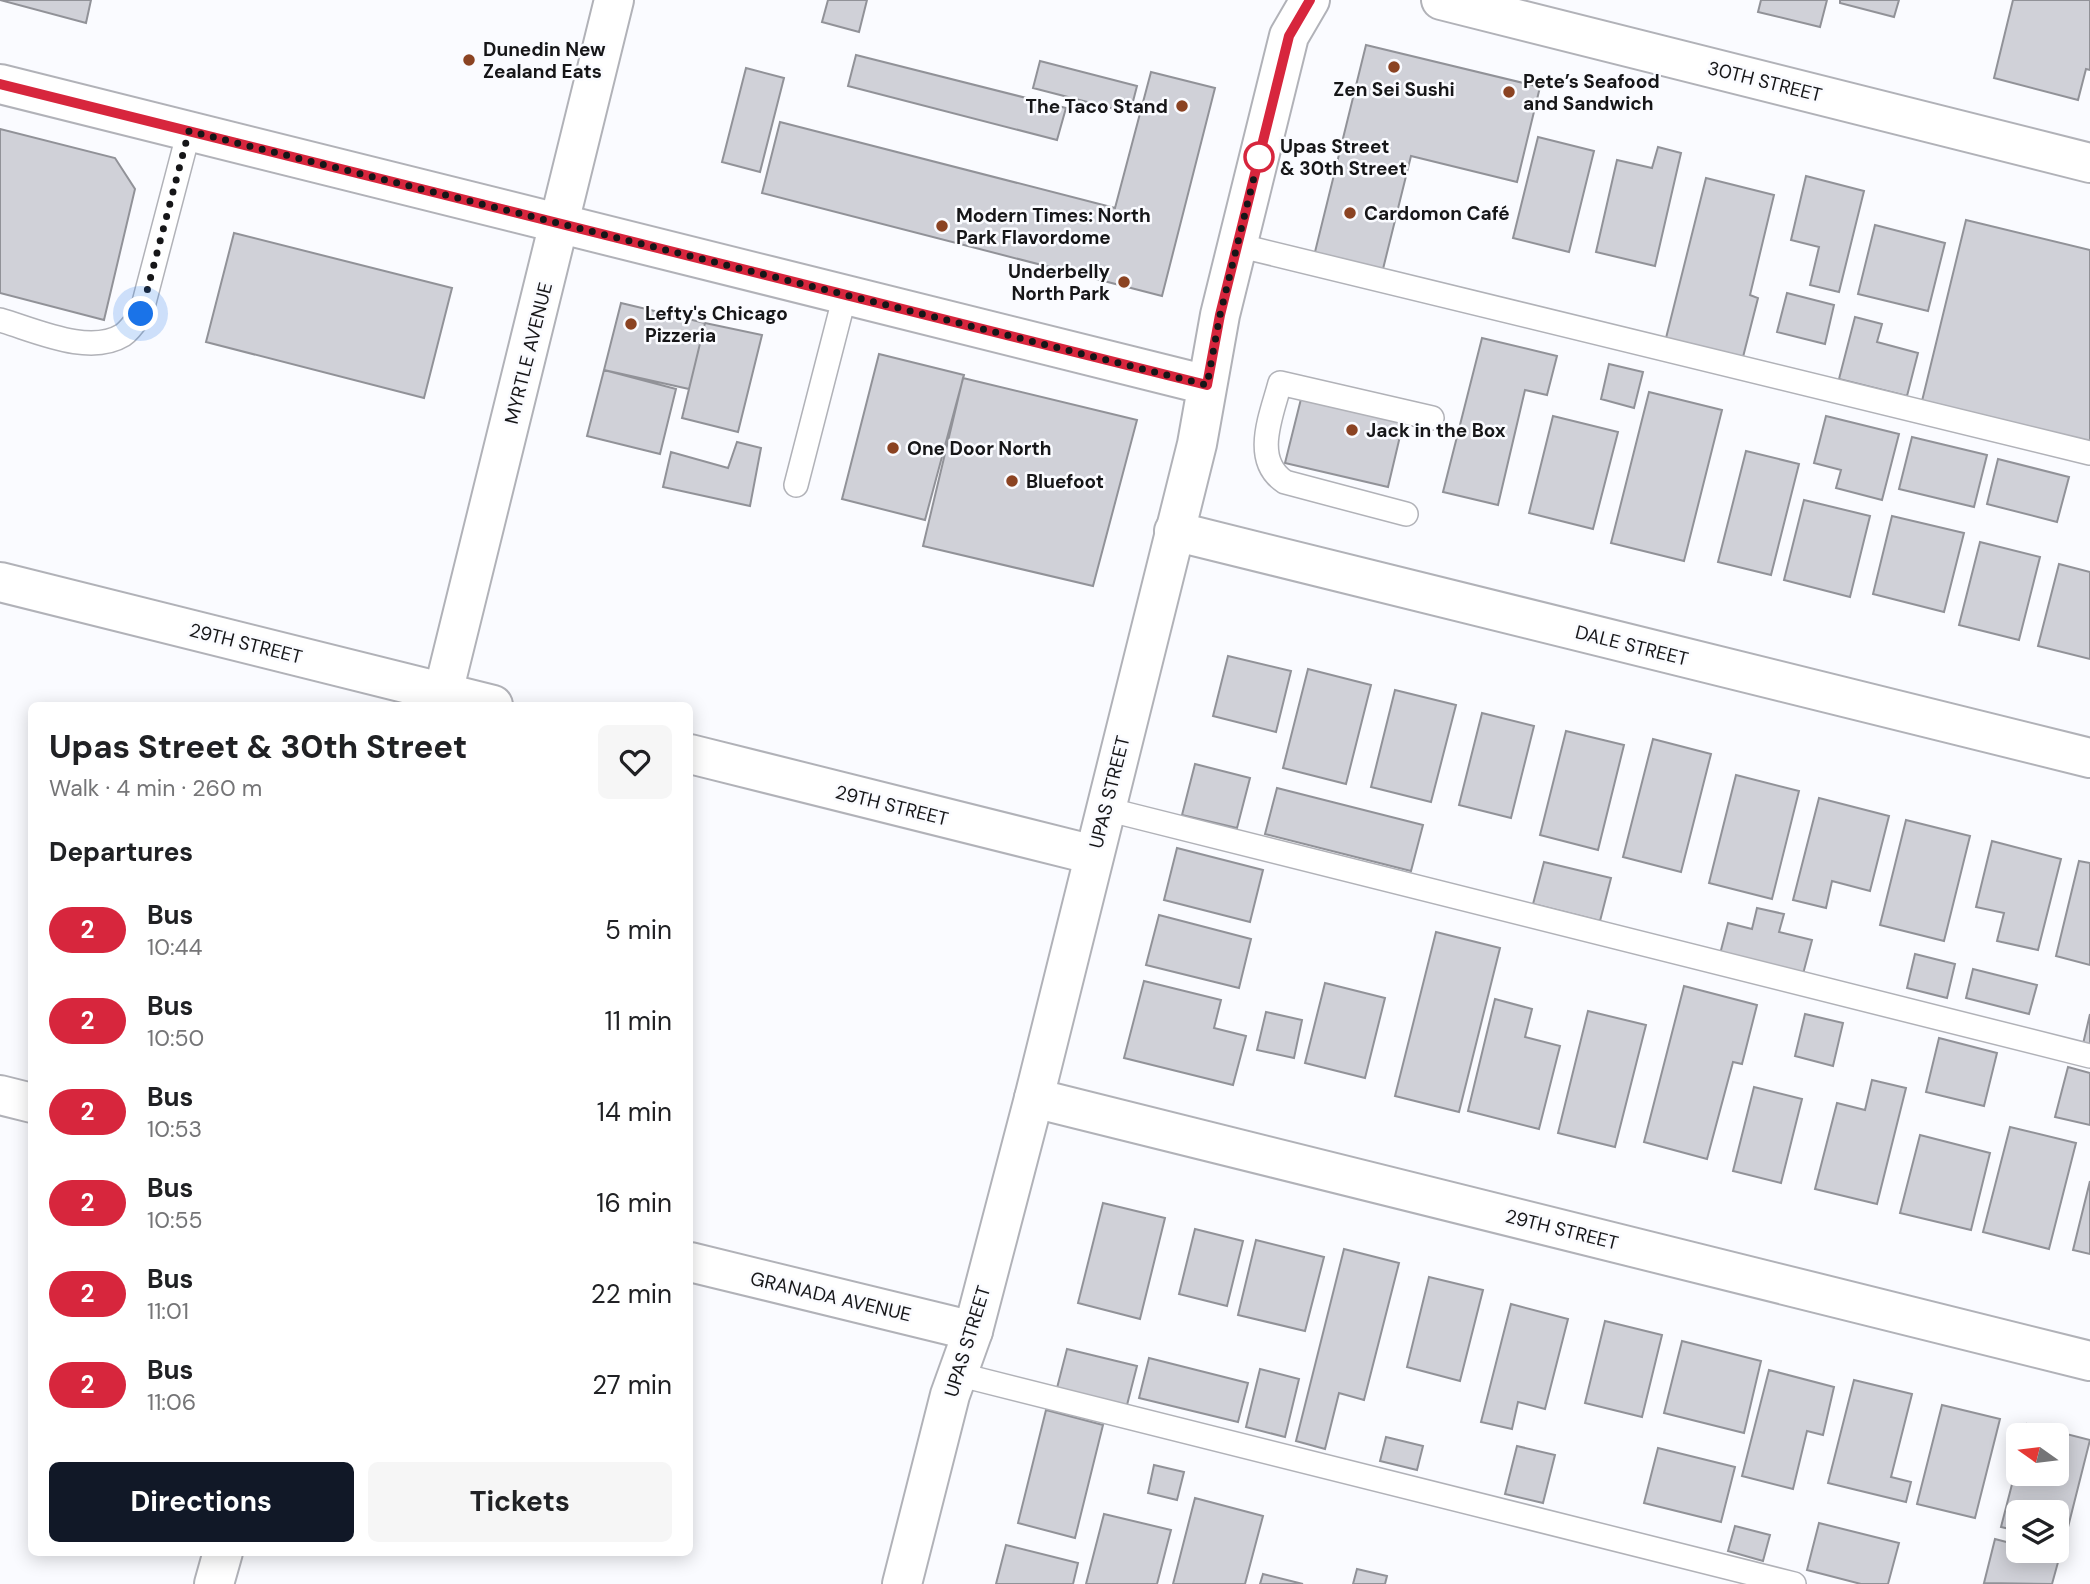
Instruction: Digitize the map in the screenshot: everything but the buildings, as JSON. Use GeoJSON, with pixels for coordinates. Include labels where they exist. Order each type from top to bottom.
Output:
{"type":"FeatureCollection","features":[{"type":"Feature","properties":{"kind":"street","name":"MYRTLE AVENUE"},"geometry":{"type":"LineString","coordinates":[[442,699],[614,0]]}},
{"type":"Feature","properties":{"kind":"street","name":"UPAS STREET"},"geometry":{"type":"LineString","coordinates":[[902,1584],[957,1374],[973,1331],[1034,1098],[1197,444],[1237,245],[1289,36],[1310,0]]}},
{"type":"Feature","properties":{"kind":"street","name":"30TH STREET"},"geometry":{"type":"LineString","coordinates":[[1441,0],[2090,163]]}},
{"type":"Feature","properties":{"kind":"street"},"geometry":{"type":"LineString","coordinates":[[0,84],[1207,385]]}},
{"type":"Feature","properties":{"kind":"street","name":"DALE STREET"},"geometry":{"type":"LineString","coordinates":[[1174,531],[2090,758]]}},
{"type":"Feature","properties":{"kind":"street","name":"29TH STREET"},"geometry":{"type":"LineString","coordinates":[[0,582],[442,699],[468,702]]}},
{"type":"Feature","properties":{"kind":"street","name":"29TH STREET"},"geometry":{"type":"LineString","coordinates":[[693,755],[1094,855]]}},
{"type":"Feature","properties":{"kind":"street"},"geometry":{"type":"LineString","coordinates":[[0,1095],[28,1102]]}},
{"type":"Feature","properties":{"kind":"street","name":"29TH STREET"},"geometry":{"type":"LineString","coordinates":[[1034,1098],[2090,1361]]}},
{"type":"Feature","properties":{"kind":"street","name":"GRANADA AVENUE"},"geometry":{"type":"LineString","coordinates":[[693,1263],[973,1331]]}},
{"type":"Feature","properties":{"kind":"street"},"geometry":{"type":"LineString","coordinates":[[214,1584],[222,1556]]}},
{"type":"Feature","properties":{"kind":"lane"},"geometry":{"type":"LineString","coordinates":[[0,320],[77,341],[110,340],[125,334],[141,314],[189,131]]}},
{"type":"Feature","properties":{"kind":"lane"},"geometry":{"type":"LineString","coordinates":[[1237,245],[2090,453]]}},
{"type":"Feature","properties":{"kind":"lane"},"geometry":{"type":"LineString","coordinates":[[796,485],[845,295]]}},
{"type":"Feature","properties":{"kind":"lane"},"geometry":{"type":"LineString","coordinates":[[1406,514],[1284,482],[1275,475],[1266,458],[1267,434],[1280,383],[1432,418]]}},
{"type":"Feature","properties":{"kind":"lane"},"geometry":{"type":"LineString","coordinates":[[1106,809],[2090,1056]]}},
{"type":"Feature","properties":{"kind":"lane"},"geometry":{"type":"LineString","coordinates":[[957,1374],[1794,1584]]}},
{"type":"Feature","properties":{"kind":"bus line","name":"2"},"geometry":{"type":"LineString","coordinates":[[0,84],[721,266],[1207,385],[1220,315],[1289,36],[1310,0]]}},
{"type":"Feature","properties":{"kind":"place","name":"Dunedin New Zealand Eats"},"geometry":{"type":"Point","coordinates":[469,60]}},
{"type":"Feature","properties":{"kind":"place","name":"Zen Sei Sushi"},"geometry":{"type":"Point","coordinates":[1394,67]}},
{"type":"Feature","properties":{"kind":"place","name":"Pete’s Seafood and Sandwich"},"geometry":{"type":"Point","coordinates":[1509,92]}},
{"type":"Feature","properties":{"kind":"place","name":"The Taco Stand"},"geometry":{"type":"Point","coordinates":[1182,106]}},
{"type":"Feature","properties":{"kind":"place","name":"Upas Street & 30th Street"},"geometry":{"type":"Point","coordinates":[1259,157]}},
{"type":"Feature","properties":{"kind":"place","name":"Cardomon Café"},"geometry":{"type":"Point","coordinates":[1350,213]}},
{"type":"Feature","properties":{"kind":"place","name":"Modern Times: North Park Flavordome"},"geometry":{"type":"Point","coordinates":[942,226]}},
{"type":"Feature","properties":{"kind":"place","name":"Underbelly North Park"},"geometry":{"type":"Point","coordinates":[1124,282]}},
{"type":"Feature","properties":{"kind":"place","name":"Lefty's Chicago Pizzeria"},"geometry":{"type":"Point","coordinates":[631,324]}},
{"type":"Feature","properties":{"kind":"place","name":"Jack in the Box"},"geometry":{"type":"Point","coordinates":[1352,430]}},
{"type":"Feature","properties":{"kind":"place","name":"One Door North"},"geometry":{"type":"Point","coordinates":[893,448]}},
{"type":"Feature","properties":{"kind":"place","name":"Bluefoot"},"geometry":{"type":"Point","coordinates":[1012,481]}},
{"type":"Feature","properties":{"kind":"route"},"geometry":{"type":"LineString","coordinates":[[141,314],[189,131],[721,266],[1207,385],[1220,315],[1260,155],[1259,157]]}}]}
